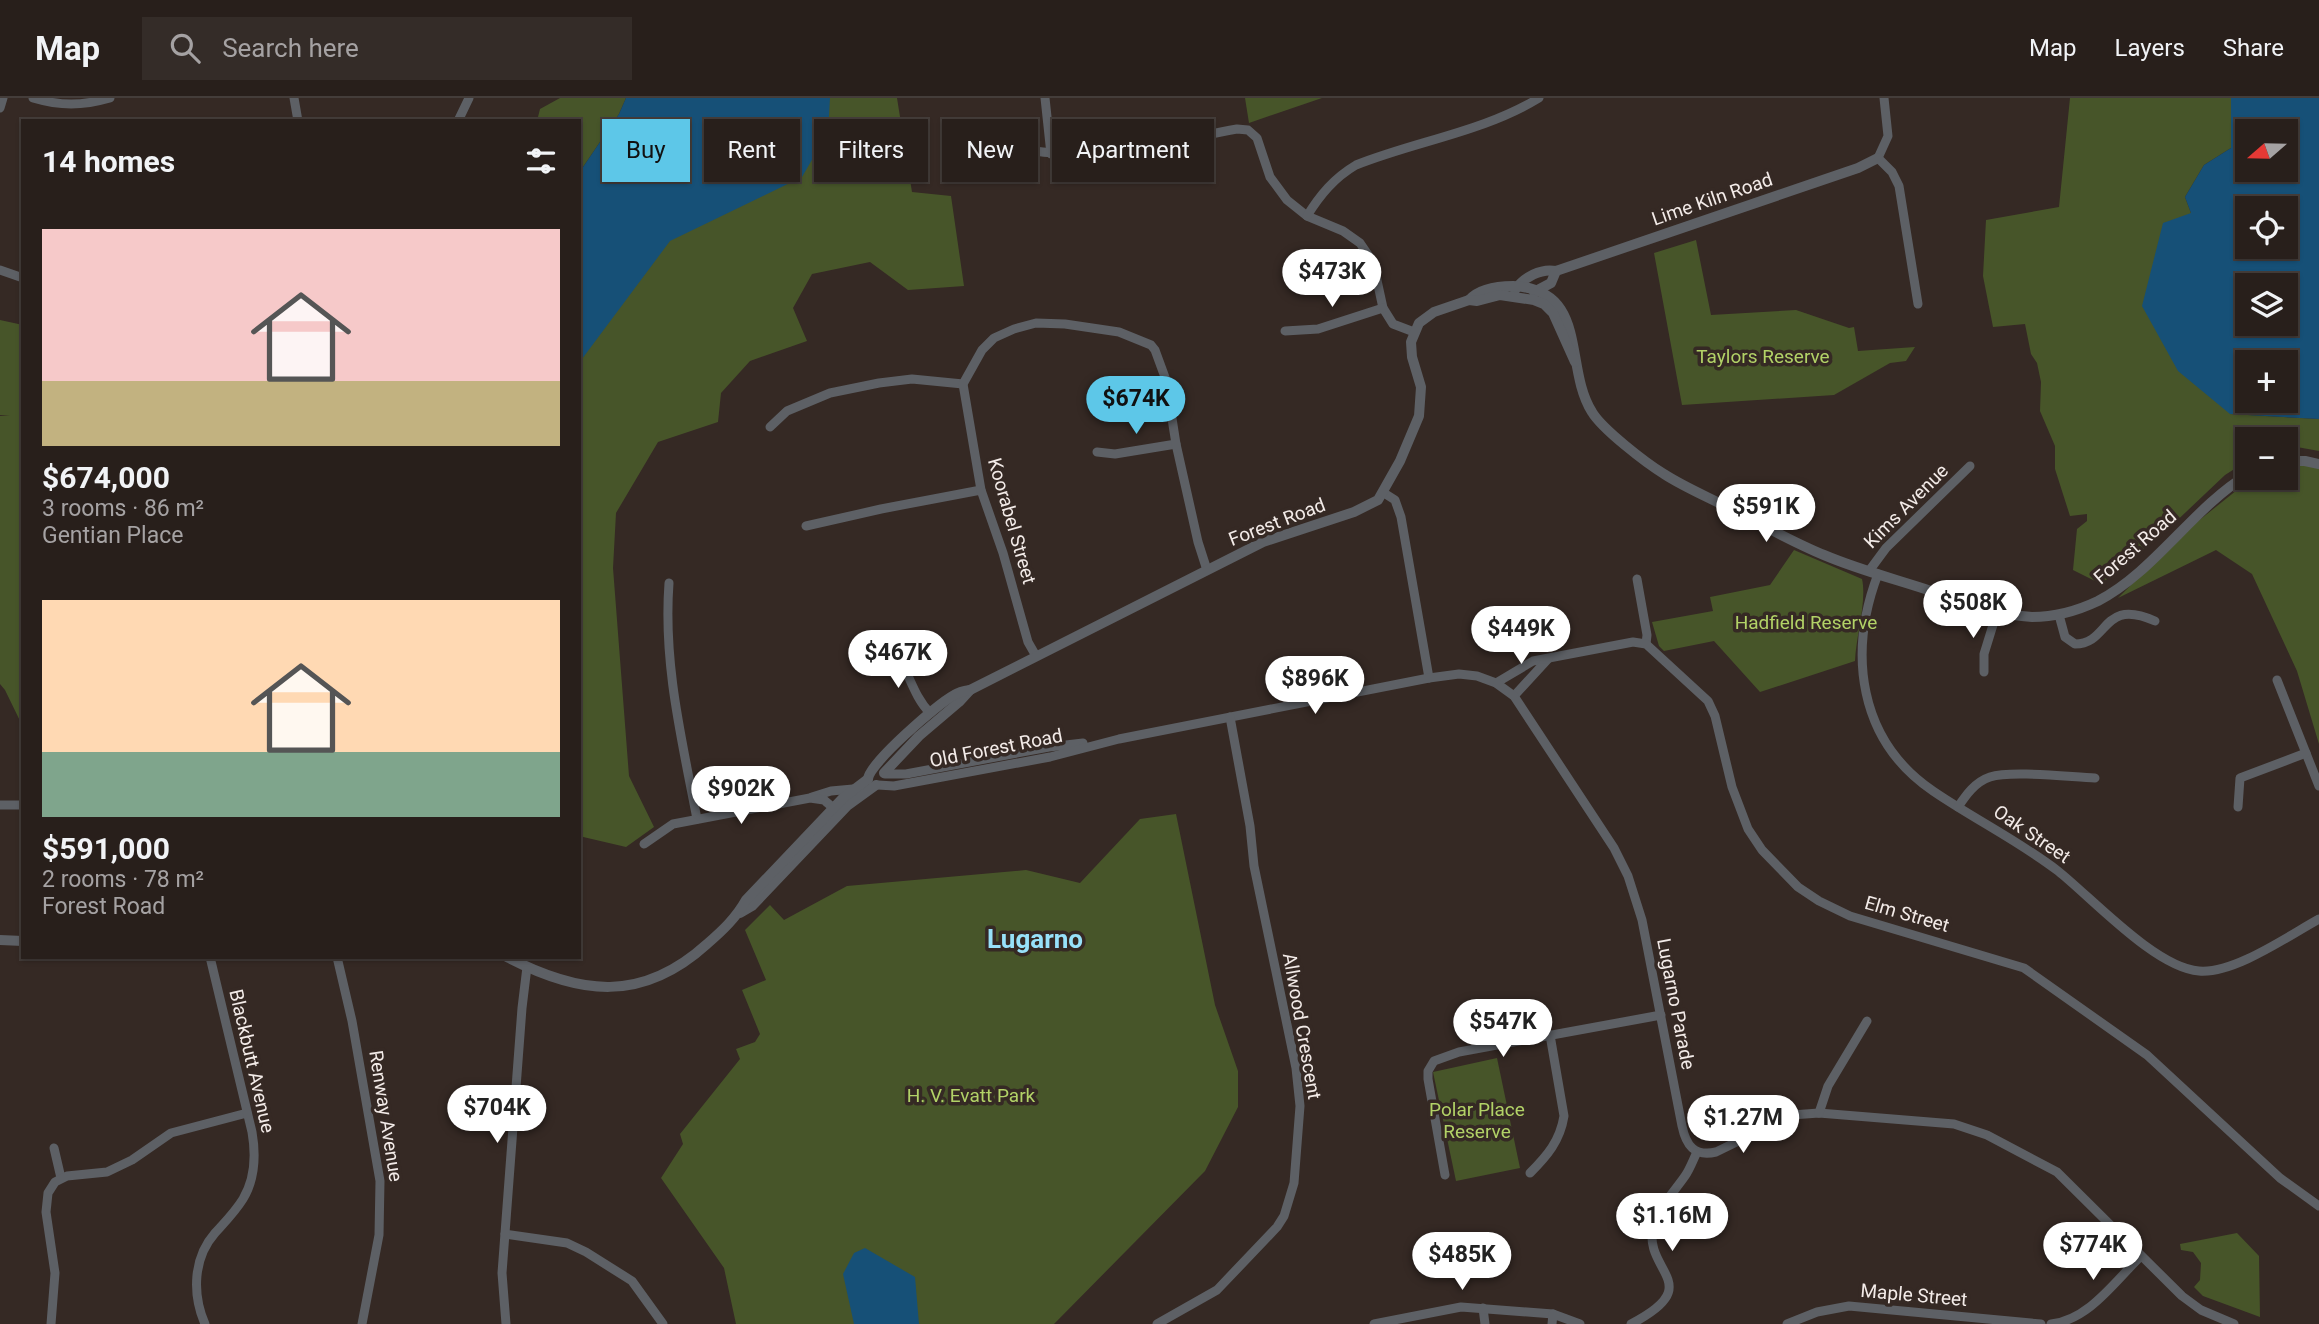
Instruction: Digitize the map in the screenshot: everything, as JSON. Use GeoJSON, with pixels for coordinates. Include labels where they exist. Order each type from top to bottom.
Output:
{"type":"FeatureCollection","features":[{"type":"Feature","properties":{"kind":"street"},"geometry":{"type":"LineString","coordinates":[[0,108],[3,98]]}},
{"type":"Feature","properties":{"kind":"street"},"geometry":{"type":"LineString","coordinates":[[33,98],[65,105],[92,103],[110,98]]}},
{"type":"Feature","properties":{"kind":"street"},"geometry":{"type":"LineString","coordinates":[[294,98],[298,119]]}},
{"type":"Feature","properties":{"kind":"street"},"geometry":{"type":"LineString","coordinates":[[459,119],[469,98]]}},
{"type":"Feature","properties":{"kind":"street"},"geometry":{"type":"LineString","coordinates":[[1045,98],[1051,154]]}},
{"type":"Feature","properties":{"kind":"street"},"geometry":{"type":"LineString","coordinates":[[1307,216],[1326,189],[1341,174],[1356,165],[1471,129],[1539,98]]}},
{"type":"Feature","properties":{"kind":"street"},"geometry":{"type":"LineString","coordinates":[[1884,98],[1888,136],[1878,158],[1892,172],[1899,186],[1918,304]]}},
{"type":"Feature","properties":{"kind":"street"},"geometry":{"type":"LineString","coordinates":[[1038,152],[1102,153],[1243,128],[1257,138],[1264,162],[1280,191],[1307,216],[1343,231],[1360,243],[1373,262],[1383,308],[1394,324],[1414,332],[1411,352],[1421,387],[1420,409],[1412,435],[1384,493],[1395,500],[1400,513],[1429,678]]}},
{"type":"Feature","properties":{"kind":"street","name":"Lime Kiln Road"},"geometry":{"type":"LineString","coordinates":[[1517,293],[1523,280],[1548,269],[1556,271],[1858,169],[1878,158]]}},
{"type":"Feature","properties":{"kind":"street"},"geometry":{"type":"LineString","coordinates":[[0,270],[21,277]]}},
{"type":"Feature","properties":{"kind":"street","name":"Lime Kiln Road"},"geometry":{"type":"LineString","coordinates":[[1536,291],[1551,283],[1556,271]]}},
{"type":"Feature","properties":{"kind":"street","name":"Forest Road"},"geometry":{"type":"LineString","coordinates":[[1414,332],[1428,315],[1469,300],[1474,294],[1484,290],[1517,293],[1536,291],[1550,297],[1561,308],[1574,344],[1575,362]]}},
{"type":"Feature","properties":{"kind":"street","name":"Forest Road"},"geometry":{"type":"LineString","coordinates":[[1517,293],[1540,302],[1553,313],[1595,416],[1662,473],[1817,552],[1997,612],[2034,617],[2059,615],[2088,606],[2117,589],[2235,484]]}},
{"type":"Feature","properties":{"kind":"street"},"geometry":{"type":"LineString","coordinates":[[1285,331],[1318,329],[1383,308]]}},
{"type":"Feature","properties":{"kind":"street"},"geometry":{"type":"LineString","coordinates":[[770,427],[787,411],[830,393],[912,379],[963,384],[982,350],[995,338],[1036,323],[1065,324],[1130,335],[1151,345],[1166,380],[1176,444],[1207,570]]}},
{"type":"Feature","properties":{"kind":"street","name":"Koorabel Street"},"geometry":{"type":"LineString","coordinates":[[963,384],[981,489],[1028,642],[1036,656]]}},
{"type":"Feature","properties":{"kind":"street"},"geometry":{"type":"LineString","coordinates":[[1097,452],[1115,454],[1176,444]]}},
{"type":"Feature","properties":{"kind":"street"},"geometry":{"type":"LineString","coordinates":[[2298,461],[2319,464]]}},
{"type":"Feature","properties":{"kind":"street","name":"Kims Avenue"},"geometry":{"type":"LineString","coordinates":[[1874,572],[1886,548],[1970,466]]}},
{"type":"Feature","properties":{"kind":"street"},"geometry":{"type":"LineString","coordinates":[[806,526],[981,489]]}},
{"type":"Feature","properties":{"kind":"street","name":"Forest Road"},"geometry":{"type":"LineString","coordinates":[[837,811],[874,780],[930,713],[952,696],[970,690],[1271,539],[1362,509],[1374,503],[1384,493]]}},
{"type":"Feature","properties":{"kind":"street","name":"Oak Street"},"geometry":{"type":"LineString","coordinates":[[1874,572],[1861,645],[1863,683],[1870,710],[1885,741],[1906,769],[1933,792],[2045,862],[2152,952],[2180,967],[2201,972],[2232,966],[2319,919]]}},
{"type":"Feature","properties":{"kind":"street"},"geometry":{"type":"LineString","coordinates":[[1496,683],[1533,660],[1633,642],[1646,644],[1647,635],[1637,579]]}},
{"type":"Feature","properties":{"kind":"street"},"geometry":{"type":"LineString","coordinates":[[669,583],[666,621],[669,671],[697,819]]}},
{"type":"Feature","properties":{"kind":"street"},"geometry":{"type":"LineString","coordinates":[[1984,672],[1984,654],[1997,612]]}},
{"type":"Feature","properties":{"kind":"street"},"geometry":{"type":"LineString","coordinates":[[2059,615],[2065,637],[2075,644],[2089,641],[2112,619],[2126,613],[2140,614],[2155,621]]}},
{"type":"Feature","properties":{"kind":"street","name":"Elm Street"},"geometry":{"type":"LineString","coordinates":[[1646,644],[1708,701],[1731,787],[1748,829],[1762,850],[1798,887],[1850,916],[2024,968],[2147,1055],[2280,1178],[2319,1206]]}},
{"type":"Feature","properties":{"kind":"street"},"geometry":{"type":"LineString","coordinates":[[890,645],[902,661],[917,697],[930,713]]}},
{"type":"Feature","properties":{"kind":"street"},"geometry":{"type":"LineString","coordinates":[[1514,696],[1550,658]]}},
{"type":"Feature","properties":{"kind":"street","name":"Old Forest Road"},"geometry":{"type":"LineString","coordinates":[[874,780],[894,786],[1050,757],[1119,739],[1429,678],[1468,675],[1496,683],[1514,696]]}},
{"type":"Feature","properties":{"kind":"street"},"geometry":{"type":"LineString","coordinates":[[2277,680],[2319,786]]}},
{"type":"Feature","properties":{"kind":"street","name":"Forest Road"},"geometry":{"type":"LineString","coordinates":[[884,773],[919,736],[970,690]]}},
{"type":"Feature","properties":{"kind":"street","name":"Lugarno Parade"},"geometry":{"type":"LineString","coordinates":[[1514,696],[1605,834],[1628,876],[1642,920],[1684,1134],[1687,1145],[1697,1152]]}},
{"type":"Feature","properties":{"kind":"street","name":"Allwood Crescent"},"geometry":{"type":"LineString","coordinates":[[1163,1323],[1217,1290],[1277,1227],[1284,1216],[1294,1183],[1300,1106],[1296,1068],[1254,866],[1250,826],[1230,717]]}},
{"type":"Feature","properties":{"kind":"street","name":"Old Forest Road"},"geometry":{"type":"LineString","coordinates":[[884,773],[912,773],[1049,747],[1119,739]]}},
{"type":"Feature","properties":{"kind":"street"},"geometry":{"type":"LineString","coordinates":[[2238,807],[2240,778],[2306,753]]}},
{"type":"Feature","properties":{"kind":"street","name":"Old Forest Road"},"geometry":{"type":"LineString","coordinates":[[899,757],[904,767],[912,773]]}},
{"type":"Feature","properties":{"kind":"street"},"geometry":{"type":"LineString","coordinates":[[874,780],[879,769],[884,773]]}},
{"type":"Feature","properties":{"kind":"street"},"geometry":{"type":"LineString","coordinates":[[1958,807],[1973,788],[1990,777],[2015,775],[2095,778]]}},
{"type":"Feature","properties":{"kind":"street","name":"Forest Road"},"geometry":{"type":"LineString","coordinates":[[511,959],[563,982],[585,986],[605,987],[638,983],[663,975],[685,962],[738,914],[752,906],[837,811],[853,789],[874,780]]}},
{"type":"Feature","properties":{"kind":"street"},"geometry":{"type":"LineString","coordinates":[[644,845],[673,824],[810,798],[831,791],[853,789]]}},
{"type":"Feature","properties":{"kind":"street"},"geometry":{"type":"LineString","coordinates":[[810,798],[821,799],[837,811]]}},
{"type":"Feature","properties":{"kind":"street"},"geometry":{"type":"LineString","coordinates":[[0,805],[21,805]]}},
{"type":"Feature","properties":{"kind":"street"},"geometry":{"type":"LineString","coordinates":[[0,940],[21,941]]}},
{"type":"Feature","properties":{"kind":"street","name":"Blackbutt Avenue"},"geometry":{"type":"LineString","coordinates":[[205,1324],[197,1296],[198,1265],[209,1241],[238,1207],[248,1189],[255,1156],[210,959]]}},
{"type":"Feature","properties":{"kind":"street","name":"Renway Avenue"},"geometry":{"type":"LineString","coordinates":[[337,959],[352,1021],[380,1181],[379,1235],[362,1324]]}},
{"type":"Feature","properties":{"kind":"street"},"geometry":{"type":"LineString","coordinates":[[506,1324],[502,1273],[527,967]]}},
{"type":"Feature","properties":{"kind":"street"},"geometry":{"type":"LineString","coordinates":[[1445,1175],[1427,1062],[1447,1055],[1661,1014]]}},
{"type":"Feature","properties":{"kind":"street"},"geometry":{"type":"LineString","coordinates":[[1819,1113],[1831,1080],[1867,1021]]}},
{"type":"Feature","properties":{"kind":"street"},"geometry":{"type":"LineString","coordinates":[[1530,1173],[1554,1146],[1564,1116],[1550,1035]]}},
{"type":"Feature","properties":{"kind":"street"},"geometry":{"type":"LineString","coordinates":[[51,1324],[55,1273],[46,1222],[51,1187],[61,1178],[107,1172],[132,1160],[171,1133],[247,1113]]}},
{"type":"Feature","properties":{"kind":"street"},"geometry":{"type":"LineString","coordinates":[[1631,1324],[1667,1296],[1670,1284],[1654,1250],[1653,1227],[1657,1216],[1687,1173],[1697,1152],[1705,1154],[1719,1151],[1792,1115],[1819,1113],[1942,1122],[1987,1135],[2057,1172],[2191,1303],[2234,1324]]}},
{"type":"Feature","properties":{"kind":"street"},"geometry":{"type":"LineString","coordinates":[[54,1148],[61,1178]]}},
{"type":"Feature","properties":{"kind":"street"},"geometry":{"type":"LineString","coordinates":[[505,1234],[556,1241],[586,1252],[632,1281],[663,1324]]}},
{"type":"Feature","properties":{"kind":"street"},"geometry":{"type":"LineString","coordinates":[[2051,1324],[2079,1315],[2141,1256]]}},
{"type":"Feature","properties":{"kind":"street","name":"Maple Street"},"geometry":{"type":"LineString","coordinates":[[1787,1324],[1817,1312],[1849,1306],[2041,1324]]}},
{"type":"Feature","properties":{"kind":"street"},"geometry":{"type":"LineString","coordinates":[[1374,1324],[1461,1307],[1483,1308],[1580,1324]]}},
{"type":"Feature","properties":{"kind":"street"},"geometry":{"type":"LineString","coordinates":[[1483,1308],[1485,1324]]}},
{"type":"Feature","properties":{"kind":"green space"},"geometry":{"type":"Polygon","coordinates":[[[560,98],[626,98],[616,119],[602,119],[602,139],[581,170],[581,119],[538,119],[540,109],[560,98]]]}},
{"type":"Feature","properties":{"kind":"green space"},"geometry":{"type":"Polygon","coordinates":[[[760,98],[897,98],[900,119],[814,119],[814,182],[910,182],[912,192],[951,196],[964,286],[908,290],[870,262],[812,274],[793,308],[807,341],[750,361],[721,393],[718,422],[658,442],[616,513],[613,568],[629,776],[654,827],[626,847],[581,836],[581,300],[685,182],[690,182],[690,177],[704,161],[704,182],[800,182],[800,119],[741,119],[760,98]]]}},
{"type":"Feature","properties":{"kind":"green space"},"geometry":{"type":"Polygon","coordinates":[[[1245,98],[1322,98],[1249,123],[1245,98]]]}},
{"type":"Feature","properties":{"kind":"green space"},"geometry":{"type":"Polygon","coordinates":[[[2070,98],[2231,98],[2231,148],[2204,165],[2185,197],[2191,213],[2230,414],[2319,419],[2319,451],[2298,447],[2298,427],[2235,427],[2235,469],[2167,530],[2101,584],[2073,570],[2077,529],[2087,521],[2087,514],[2070,516],[2055,469],[2055,446],[2040,411],[2041,382],[2037,363],[2031,354],[2025,324],[1993,327],[1983,276],[1986,220],[2059,207],[2070,98]]]}},
{"type":"Feature","properties":{"kind":"green space","name":"Taylors Reserve"},"geometry":{"type":"Polygon","coordinates":[[[1696,240],[1711,315],[1796,310],[1849,328],[1854,327],[1858,351],[1915,347],[1906,361],[1890,363],[1834,395],[1682,405],[1654,253],[1696,240]]]}},
{"type":"Feature","properties":{"kind":"green space"},"geometry":{"type":"Polygon","coordinates":[[[0,320],[21,325],[21,723],[0,684],[0,416],[10,415],[0,415],[0,320]]]}},
{"type":"Feature","properties":{"kind":"green space"},"geometry":{"type":"Polygon","coordinates":[[[2312,465],[2319,468],[2319,744],[2297,671],[2252,574],[2216,550],[2118,598],[2182,534],[2237,490],[2298,490],[2298,466],[2312,465]]]}},
{"type":"Feature","properties":{"kind":"green space","name":"Hadfield Reserve"},"geometry":{"type":"Polygon","coordinates":[[[1794,550],[1862,579],[1863,598],[1855,661],[1760,692],[1714,641],[1664,651],[1659,646],[1652,622],[1713,611],[1710,597],[1770,585],[1794,550]]]}},
{"type":"Feature","properties":{"kind":"green space","name":"H. V. Evatt Park"},"geometry":{"type":"Polygon","coordinates":[[[1176,814],[1215,1005],[1238,1071],[1238,1107],[1205,1171],[1054,1324],[736,1324],[724,1268],[661,1178],[683,1144],[680,1134],[740,1059],[736,1049],[755,1042],[760,1034],[742,990],[766,980],[745,930],[770,905],[784,920],[847,886],[1026,870],[1080,883],[1140,819],[1176,814]]]}},
{"type":"Feature","properties":{"kind":"green space","name":"Polar Place Reserve"},"geometry":{"type":"Polygon","coordinates":[[[1497,1058],[1520,1168],[1456,1181],[1433,1072],[1497,1058]]]}},
{"type":"Feature","properties":{"kind":"green space"},"geometry":{"type":"Polygon","coordinates":[[[2237,1233],[2259,1256],[2260,1317],[2203,1296],[2194,1287],[2200,1280],[2201,1263],[2193,1252],[2181,1250],[2180,1244],[2237,1233]]]}},
{"type":"Feature","properties":{"kind":"water"},"geometry":{"type":"Polygon","coordinates":[[[626,98],[830,98],[829,119],[814,119],[814,156],[800,178],[800,119],[704,119],[704,182],[792,182],[670,241],[581,360],[581,170],[602,139],[602,182],[690,182],[690,119],[616,119],[626,98]]]}},
{"type":"Feature","properties":{"kind":"water"},"geometry":{"type":"Polygon","coordinates":[[[2231,98],[2319,98],[2319,419],[2230,414],[2178,371],[2142,306],[2163,223],[2191,213],[2185,197],[2204,165],[2231,148],[2231,98]]]}},
{"type":"Feature","properties":{"kind":"water"},"geometry":{"type":"Polygon","coordinates":[[[865,1248],[915,1277],[919,1324],[854,1324],[843,1274],[854,1253],[865,1248]]]}},
{"type":"Feature","properties":{"kind":"district","name":"Lugarno"},"geometry":{"type":"Point","coordinates":[1035,939]}}]}
